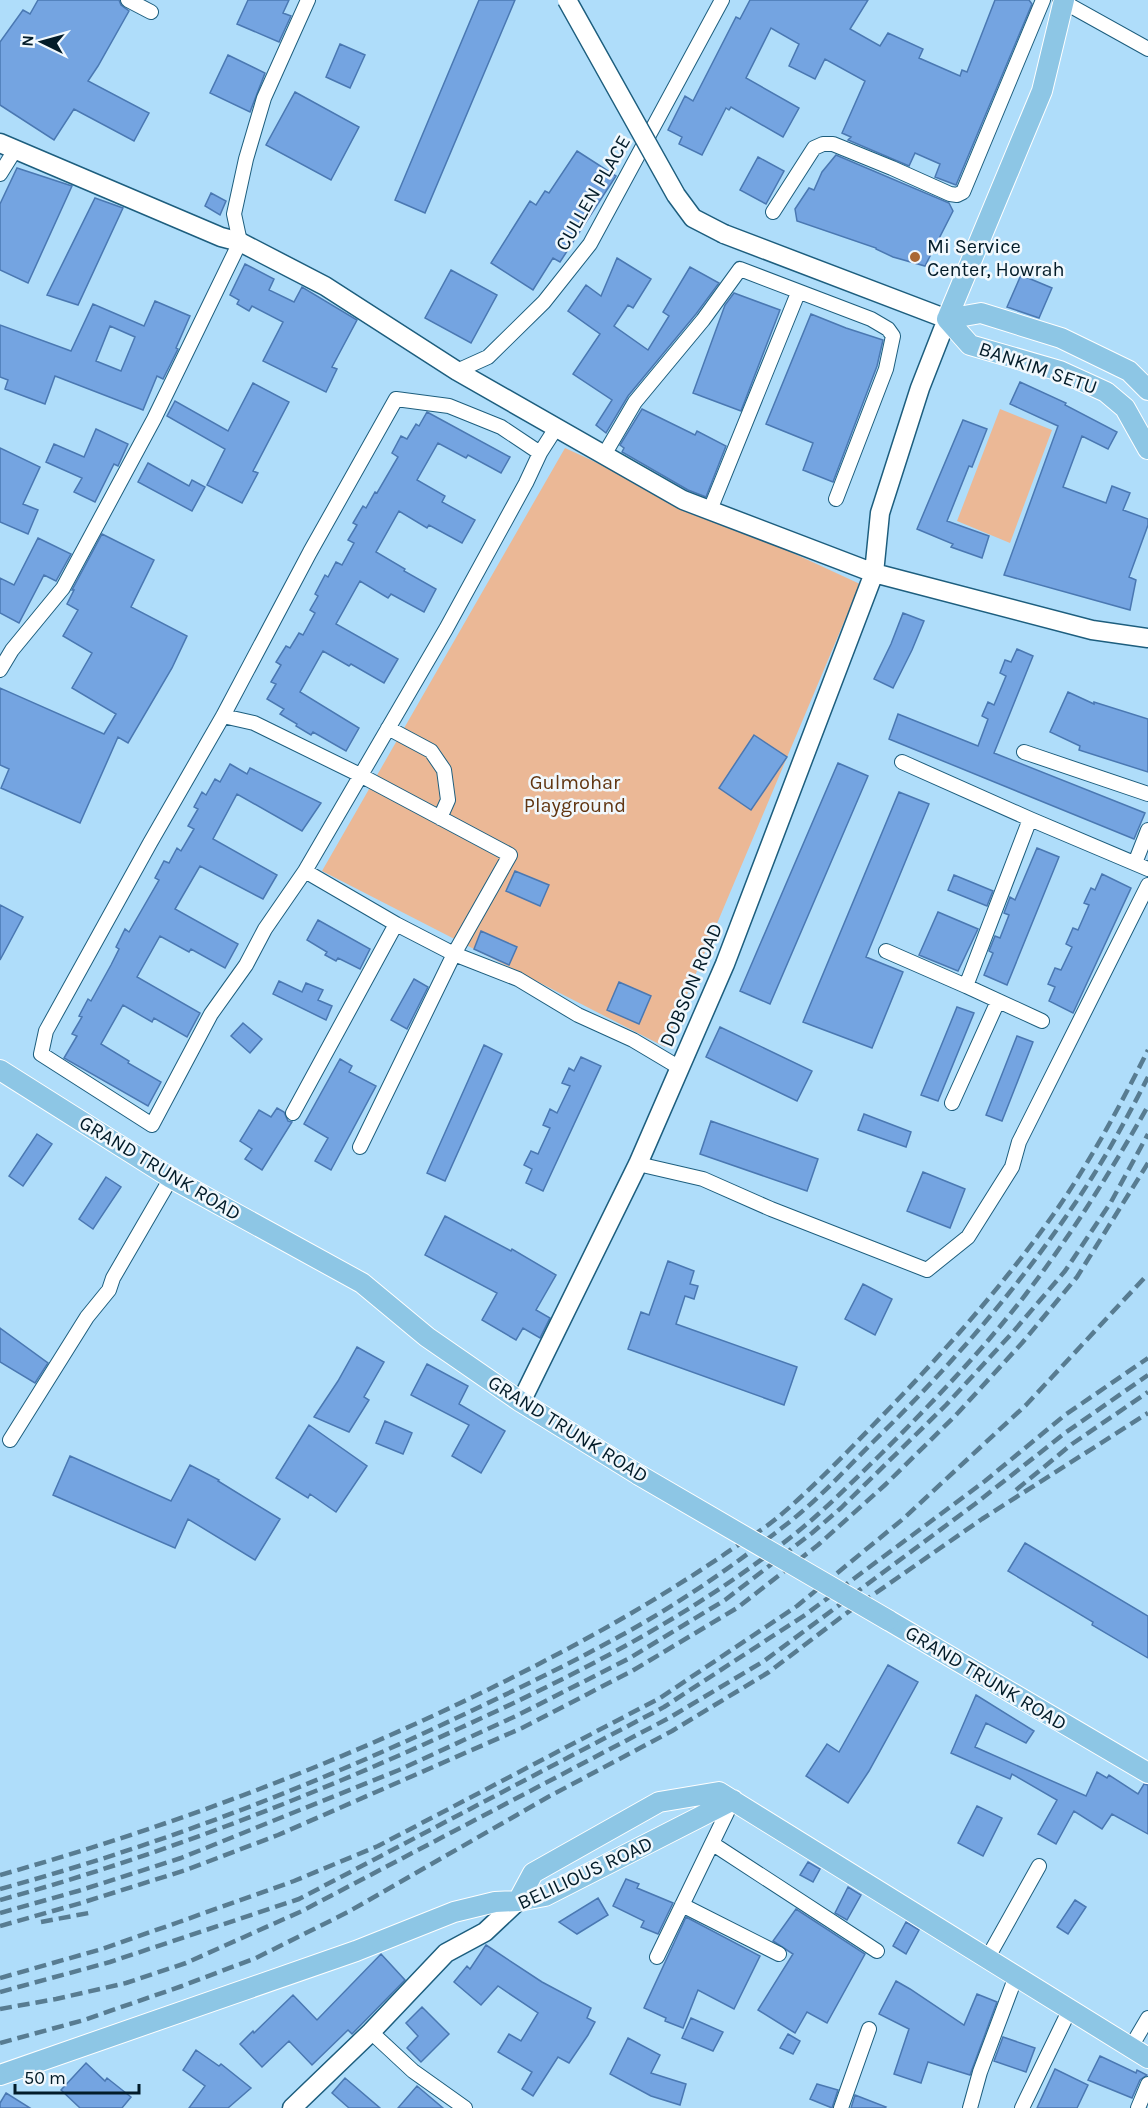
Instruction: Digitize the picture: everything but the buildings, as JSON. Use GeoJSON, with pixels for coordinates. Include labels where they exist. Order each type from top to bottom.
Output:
{"type":"FeatureCollection","features":[{"type":"Feature","properties":{"kind":"main road"},"geometry":{"type":"LineString","coordinates":[[567,0],[676,195],[693,218],[724,234],[947,319],[1042,91],[1062,0]]}},
{"type":"Feature","properties":{"kind":"main road"},"geometry":{"type":"LineString","coordinates":[[7,147],[221,237],[240,242],[325,286],[458,372],[683,500],[874,573],[1092,630],[1148,638]]}},
{"type":"Feature","properties":{"kind":"main road","name":"BANKIM SETU"},"geometry":{"type":"LineString","coordinates":[[947,319],[981,314],[1061,338],[1129,371],[1148,390]]}},
{"type":"Feature","properties":{"kind":"main road","name":"BANKIM SETU"},"geometry":{"type":"LineString","coordinates":[[947,319],[970,345],[1060,371],[1106,392],[1125,408],[1148,448]]}},
{"type":"Feature","properties":{"kind":"main road","name":"DOBSON ROAD"},"geometry":{"type":"LineString","coordinates":[[521,1402],[638,1164],[725,964],[874,573],[880,513],[920,388],[947,319]]}},
{"type":"Feature","properties":{"kind":"main road","name":"GRAND TRUNK ROAD"},"geometry":{"type":"LineString","coordinates":[[0,1070],[171,1178],[362,1283],[427,1337],[521,1402],[639,1475],[1148,1773]]}},
{"type":"Feature","properties":{"kind":"main road"},"geometry":{"type":"LineString","coordinates":[[0,2075],[356,1951],[454,1912],[495,1902],[518,1901],[533,1873],[659,1802],[718,1792],[1140,2052]]}},
{"type":"Feature","properties":{"kind":"main road","name":"BELILIOUS ROAD"},"geometry":{"type":"LineString","coordinates":[[292,2108],[371,2032],[446,1953],[485,1932],[518,1901],[545,1896],[733,1800]]}},
{"type":"Feature","properties":{"kind":"street"},"geometry":{"type":"LineString","coordinates":[[128,0],[151,12]]}},
{"type":"Feature","properties":{"kind":"street"},"geometry":{"type":"LineString","coordinates":[[0,670],[12,650],[63,588],[154,419],[240,242],[234,214],[246,159],[264,98],[308,0]]}},
{"type":"Feature","properties":{"kind":"street","name":"CULLEN PLACE"},"geometry":{"type":"LineString","coordinates":[[458,372],[488,357],[544,302],[590,244],[722,0]]}},
{"type":"Feature","properties":{"kind":"street"},"geometry":{"type":"LineString","coordinates":[[773,212],[814,148],[823,144],[833,144],[950,194],[957,195],[963,192],[1043,0]]}},
{"type":"Feature","properties":{"kind":"street"},"geometry":{"type":"LineString","coordinates":[[1062,0],[1148,49]]}},
{"type":"Feature","properties":{"kind":"street"},"geometry":{"type":"LineString","coordinates":[[0,174],[7,147]]}},
{"type":"Feature","properties":{"kind":"street"},"geometry":{"type":"LineString","coordinates":[[604,455],[635,402],[703,320],[740,269],[871,319],[888,329],[893,336],[886,369],[836,499]]}},
{"type":"Feature","properties":{"kind":"street"},"geometry":{"type":"LineString","coordinates":[[710,510],[798,292]]}},
{"type":"Feature","properties":{"kind":"street"},"geometry":{"type":"LineString","coordinates":[[540,453],[501,427],[449,406],[396,399],[310,552],[224,716],[145,852],[46,1031],[41,1054],[152,1125],[211,1014],[246,965],[265,929],[305,871],[388,728],[481,566],[540,453],[556,428]]}},
{"type":"Feature","properties":{"kind":"street"},"geometry":{"type":"LineString","coordinates":[[224,716],[254,723],[510,855],[454,954],[360,1147]]}},
{"type":"Feature","properties":{"kind":"street"},"geometry":{"type":"LineString","coordinates":[[388,728],[431,751],[444,770],[448,800],[440,818]]}},
{"type":"Feature","properties":{"kind":"street"},"geometry":{"type":"LineString","coordinates":[[1024,752],[1148,794]]}},
{"type":"Feature","properties":{"kind":"street"},"geometry":{"type":"LineString","coordinates":[[902,762],[1141,866],[1148,830]]}},
{"type":"Feature","properties":{"kind":"street"},"geometry":{"type":"LineString","coordinates":[[966,986],[1030,819]]}},
{"type":"Feature","properties":{"kind":"street"},"geometry":{"type":"LineString","coordinates":[[305,871],[396,924],[454,954],[518,979],[578,1015],[633,1040],[680,1068]]}},
{"type":"Feature","properties":{"kind":"street"},"geometry":{"type":"LineString","coordinates":[[638,1164],[702,1179],[771,1209],[927,1270],[968,1237],[1012,1167],[1019,1142],[1148,885]]}},
{"type":"Feature","properties":{"kind":"street"},"geometry":{"type":"LineString","coordinates":[[293,1113],[396,924]]}},
{"type":"Feature","properties":{"kind":"street"},"geometry":{"type":"LineString","coordinates":[[886,951],[1042,1021]]}},
{"type":"Feature","properties":{"kind":"street"},"geometry":{"type":"LineString","coordinates":[[952,1103],[998,1001]]}},
{"type":"Feature","properties":{"kind":"street"},"geometry":{"type":"LineString","coordinates":[[10,1440],[87,1317],[109,1290],[113,1278],[171,1178]]}},
{"type":"Feature","properties":{"kind":"street"},"geometry":{"type":"LineString","coordinates":[[657,1957],[733,1800]]}},
{"type":"Feature","properties":{"kind":"street"},"geometry":{"type":"LineString","coordinates":[[713,1844],[877,1951]]}},
{"type":"Feature","properties":{"kind":"street"},"geometry":{"type":"LineString","coordinates":[[987,1959],[1039,1866]]}},
{"type":"Feature","properties":{"kind":"street"},"geometry":{"type":"LineString","coordinates":[[682,1905],[779,1954]]}},
{"type":"Feature","properties":{"kind":"street"},"geometry":{"type":"LineString","coordinates":[[970,2108],[1016,1976]]}},
{"type":"Feature","properties":{"kind":"street"},"geometry":{"type":"LineString","coordinates":[[1022,2108],[1070,2009]]}},
{"type":"Feature","properties":{"kind":"street"},"geometry":{"type":"LineString","coordinates":[[1140,2052],[1148,2018]]}},
{"type":"Feature","properties":{"kind":"street"},"geometry":{"type":"LineString","coordinates":[[841,2108],[869,2029]]}},
{"type":"Feature","properties":{"kind":"street"},"geometry":{"type":"LineString","coordinates":[[371,2032],[413,2071],[465,2108]]}},
{"type":"Feature","properties":{"kind":"street"},"geometry":{"type":"LineString","coordinates":[[1138,2108],[1148,2084]]}},
{"type":"Feature","properties":{"kind":"green space"},"geometry":{"type":"Polygon","coordinates":[[[1000,409],[1052,430],[1010,543],[957,521],[1000,409]]]}},
{"type":"Feature","properties":{"kind":"green space","name":"Gulmohar Playground"},"geometry":{"type":"Polygon","coordinates":[[[565,448],[860,584],[665,1047],[322,871],[565,448]]]}},
{"type":"Feature","properties":{"kind":"railway"},"geometry":{"type":"LineString","coordinates":[[0,1875],[220,1804],[363,1747],[433,1716],[610,1626],[764,1528],[818,1481],[882,1416],[993,1294],[1053,1215],[1079,1176],[1148,1050]]}},
{"type":"Feature","properties":{"kind":"railway"},"geometry":{"type":"LineString","coordinates":[[0,1889],[115,1855],[228,1815],[395,1746],[599,1647],[662,1612],[724,1571],[783,1527],[818,1497],[933,1381],[990,1317],[1042,1250],[1091,1179],[1148,1077]]}},
{"type":"Feature","properties":{"kind":"railway"},"geometry":{"type":"LineString","coordinates":[[0,1900],[176,1844],[290,1801],[404,1753],[548,1686],[634,1641],[757,1563],[796,1533],[850,1485],[974,1356],[1026,1294],[1059,1248],[1105,1178],[1148,1106]]}},
{"type":"Feature","properties":{"kind":"railway"},"geometry":{"type":"LineString","coordinates":[[0,1913],[181,1858],[399,1770],[518,1715],[628,1659],[725,1600],[841,1508],[946,1405],[1013,1332],[1065,1271],[1111,1202],[1148,1134]]}},
{"type":"Feature","properties":{"kind":"railway"},"geometry":{"type":"LineString","coordinates":[[0,1926],[186,1870],[278,1835],[522,1728],[632,1671],[737,1608],[818,1545],[886,1484],[955,1416],[1022,1343],[1077,1277],[1148,1163]]}},
{"type":"Feature","properties":{"kind":"railway"},"geometry":{"type":"LineString","coordinates":[[0,1978],[102,1949],[294,1881],[378,1846],[660,1698],[797,1606],[903,1519],[1026,1405],[1148,1274]]}},
{"type":"Feature","properties":{"kind":"railway"},"geometry":{"type":"LineString","coordinates":[[0,1992],[110,1962],[299,1899],[664,1707],[805,1615],[985,1481],[1065,1415],[1148,1358]]}},
{"type":"Feature","properties":{"kind":"railway"},"geometry":{"type":"LineString","coordinates":[[0,2009],[126,1983],[186,1963],[302,1911],[669,1718],[764,1661],[975,1504],[1065,1433],[1148,1375]]}},
{"type":"Feature","properties":{"kind":"railway"},"geometry":{"type":"LineString","coordinates":[[1016,1490],[1072,1444],[1148,1392]]}},
{"type":"Feature","properties":{"kind":"railway"},"geometry":{"type":"LineString","coordinates":[[0,2043],[84,2020],[182,1986],[256,1958],[348,1912],[548,1797],[672,1731],[769,1672],[844,1615],[982,1519],[1148,1413]]}},
{"type":"Feature","properties":{"kind":"railway"},"geometry":{"type":"LineString","coordinates":[[41,1922],[94,1912]]}},
{"type":"Feature","properties":{"kind":"place","name":"Mi Service Center, Howrah"},"geometry":{"type":"Point","coordinates":[915,257]}}]}
